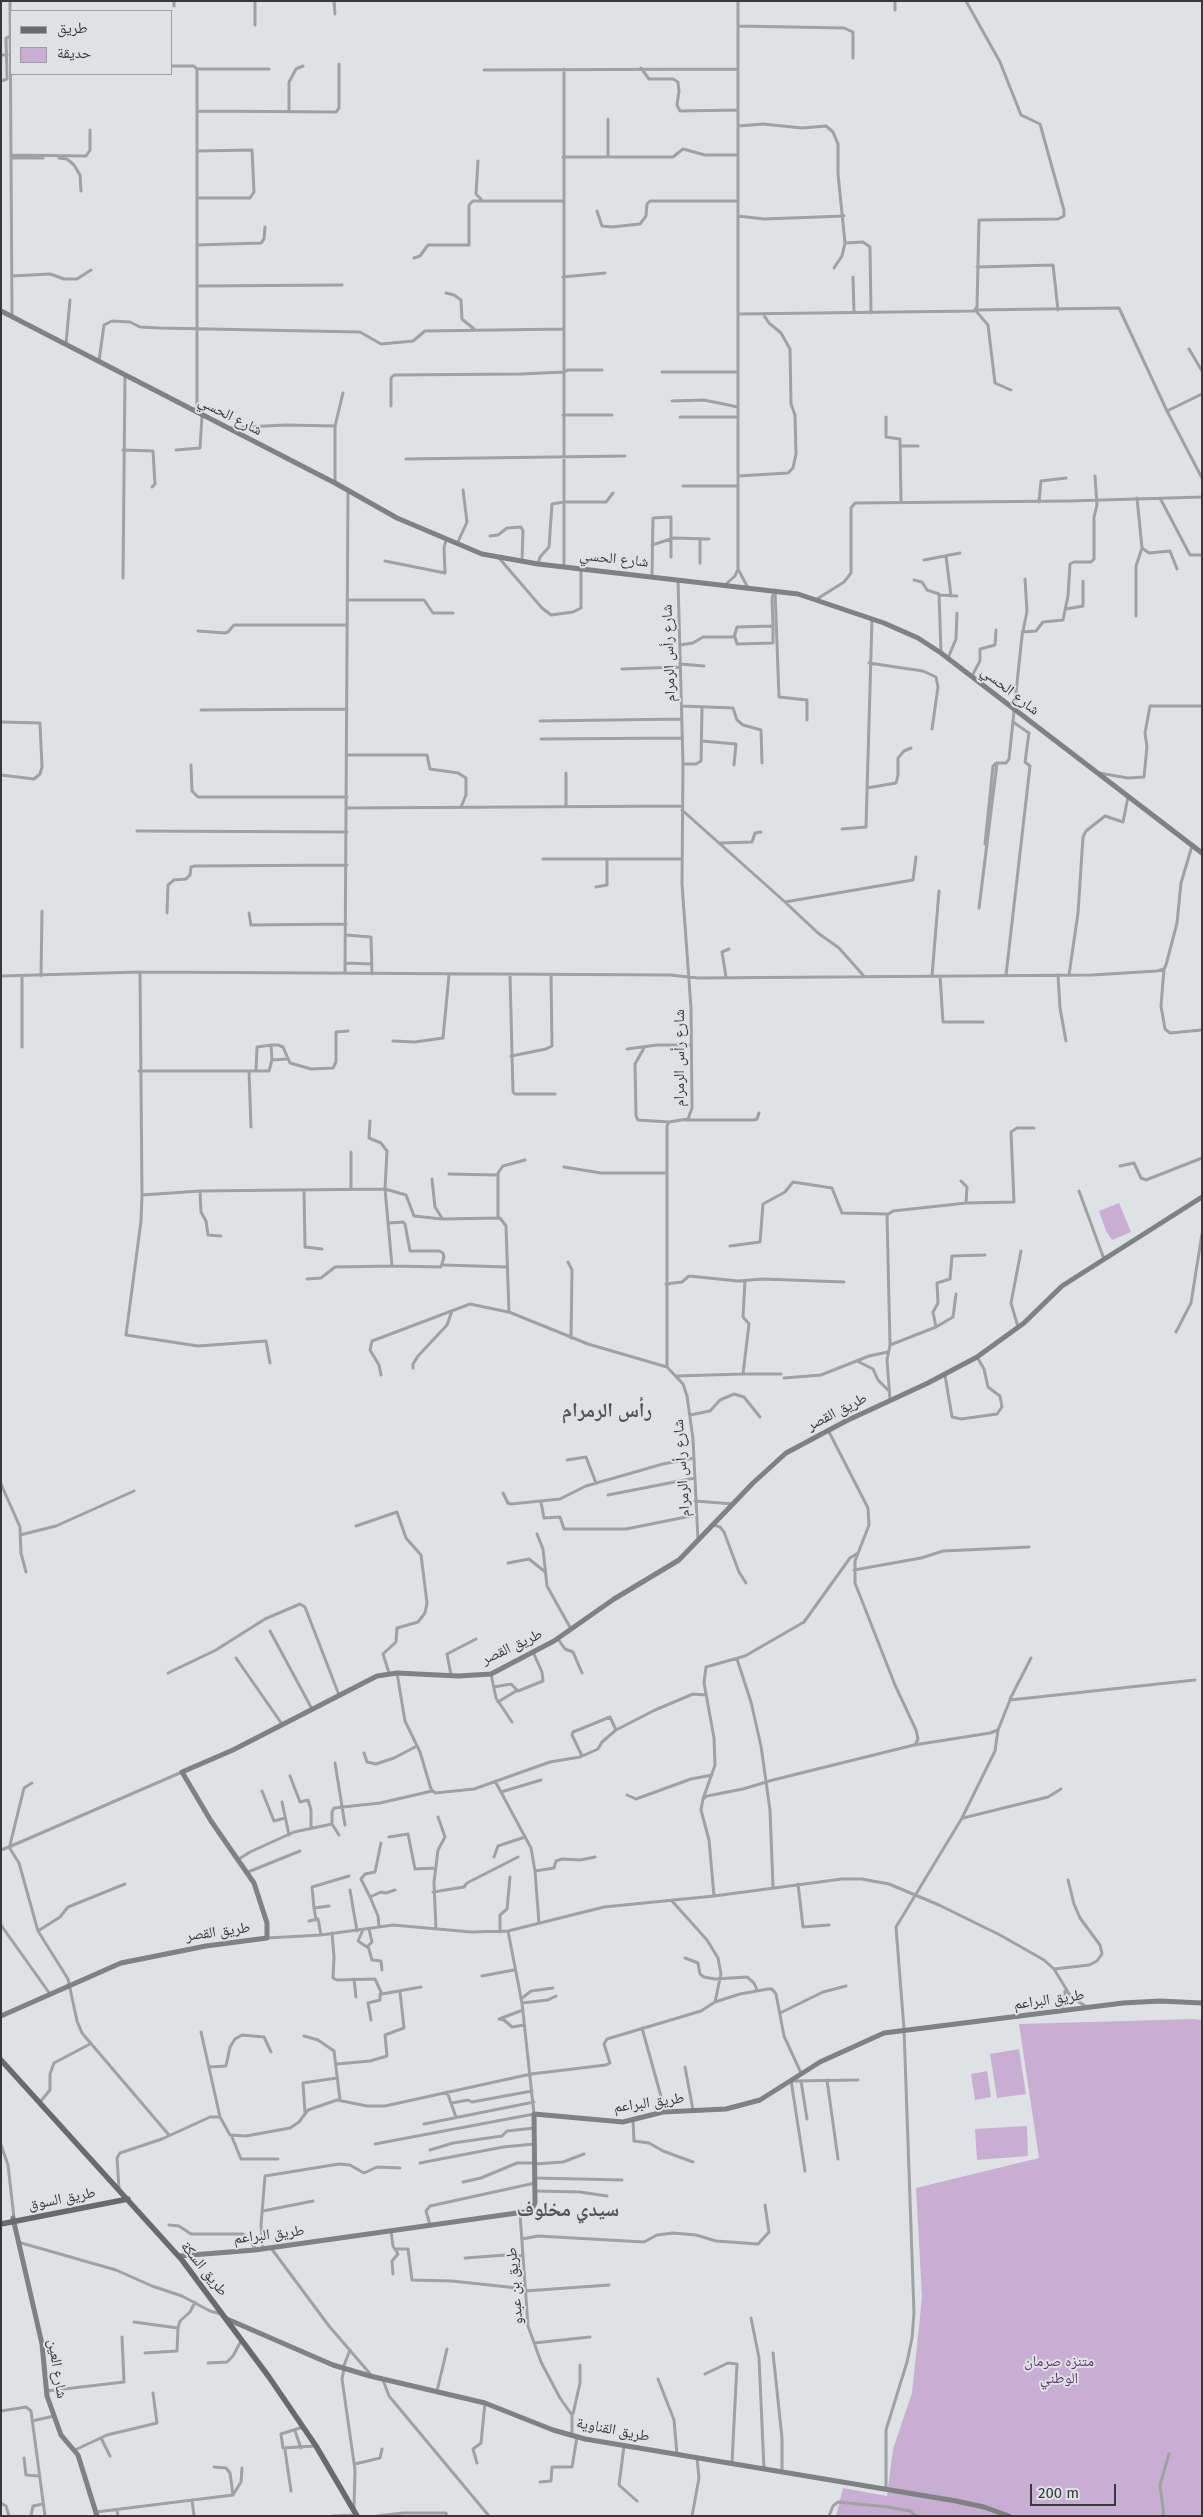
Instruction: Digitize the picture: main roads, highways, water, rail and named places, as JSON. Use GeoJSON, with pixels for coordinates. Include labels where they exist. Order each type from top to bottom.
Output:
{"type":"FeatureCollection","features":[{"type":"Feature","properties":{"kind":"main road","name":"طريق السكة"},"geometry":{"type":"LineString","coordinates":[[1,2060],[40,2102],[69,2138],[128,2199],[178,2256],[226,2316],[303,2426],[356,2513]]}},
{"type":"Feature","properties":{"kind":"main road","name":"طريق السوق"},"geometry":{"type":"LineString","coordinates":[[1,2222],[113,2198],[120,2191]]}},
{"type":"Feature","properties":{"kind":"main road","name":"طريق السوق"},"geometry":{"type":"LineString","coordinates":[[14,2219],[128,2199]]}},
{"type":"Feature","properties":{"kind":"district","name":"رأس الرمرام"},"geometry":{"type":"Point","coordinates":[607,1411]}},
{"type":"Feature","properties":{"kind":"district","name":"سيدي مخلوف"},"geometry":{"type":"Point","coordinates":[568,2210]}},
{"type":"Feature","properties":{"kind":"park label","name":"متنزه صرمان الوطني"},"geometry":{"type":"Point","coordinates":[1059,2370]}}]}
